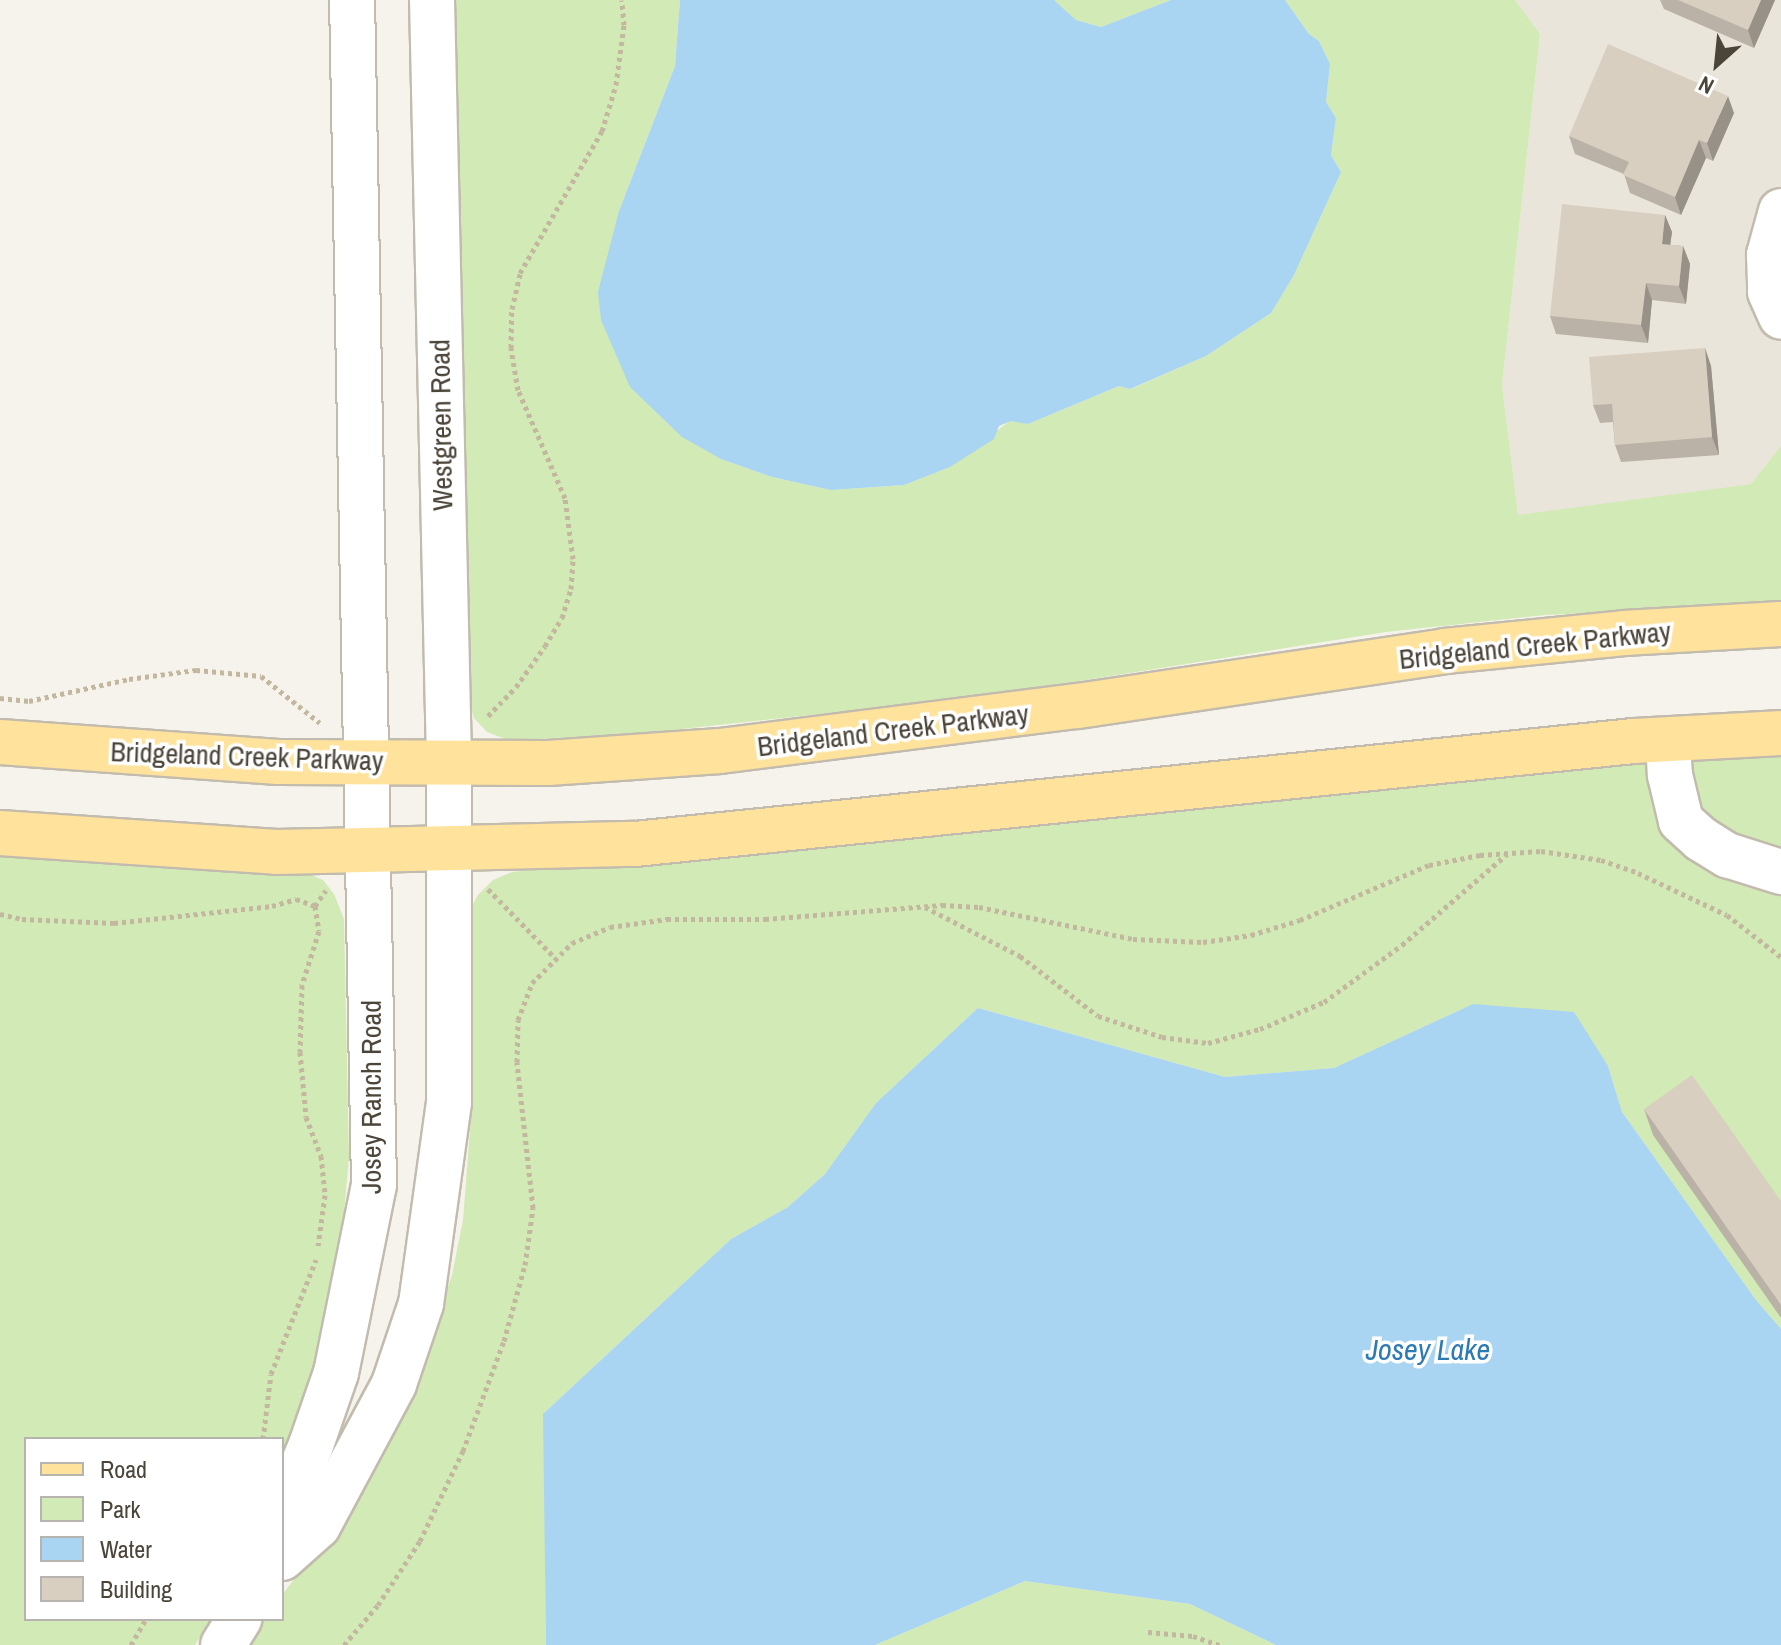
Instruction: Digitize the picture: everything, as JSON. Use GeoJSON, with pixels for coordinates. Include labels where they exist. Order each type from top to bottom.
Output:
{"type":"FeatureCollection","features":[{"type":"Feature","properties":{"kind":"main road","name":"Bridgeland Creek Parkway"},"geometry":{"type":"LineString","coordinates":[[0,742],[278,762],[548,763],[720,751],[1034,712],[1445,651],[1624,633],[1781,624]]}},
{"type":"Feature","properties":{"kind":"main road"},"geometry":{"type":"LineString","coordinates":[[0,833],[276,852],[369,868],[450,868],[635,844],[1668,740],[1781,733]]}},
{"type":"Feature","properties":{"kind":"street"},"geometry":{"type":"LineString","coordinates":[[352,0],[367,761]]}},
{"type":"Feature","properties":{"kind":"street","name":"Westgreen Road"},"geometry":{"type":"LineString","coordinates":[[432,0],[465,761],[450,868]]}},
{"type":"Feature","properties":{"kind":"street"},"geometry":{"type":"LineString","coordinates":[[1781,211],[1769,255],[1770,292],[1781,317]]}},
{"type":"Feature","properties":{"kind":"street"},"geometry":{"type":"LineString","coordinates":[[1668,740],[1670,775],[1681,821],[1701,839],[1727,855],[1781,872]]}},
{"type":"Feature","properties":{"kind":"street","name":"Josey Ranch Road"},"geometry":{"type":"LineString","coordinates":[[284,1509],[336,1373],[374,1185],[367,761]]}},
{"type":"Feature","properties":{"kind":"street"},"geometry":{"type":"LineString","coordinates":[[284,1556],[318,1526],[394,1384],[421,1304],[449,1102],[450,868]]}},
{"type":"Feature","properties":{"kind":"street"},"geometry":{"type":"LineString","coordinates":[[223,1645],[238,1621]]}},
{"type":"Feature","properties":{"kind":"path"},"geometry":{"type":"LineString","coordinates":[[465,761],[482,722],[516,687],[545,646],[562,618],[571,589],[573,559],[565,498],[518,390],[511,348],[512,309],[520,273],[602,131],[616,85],[624,25],[622,0]]}},
{"type":"Feature","properties":{"kind":"path"},"geometry":{"type":"LineString","coordinates":[[0,698],[29,701],[129,679],[196,670],[261,676],[320,724]]}},
{"type":"Feature","properties":{"kind":"path"},"geometry":{"type":"LineString","coordinates":[[924,907],[1020,956],[1098,1016],[1162,1037],[1208,1043],[1260,1029],[1324,1002],[1402,945],[1508,854]]}},
{"type":"Feature","properties":{"kind":"path"},"geometry":{"type":"LineString","coordinates":[[344,1645],[378,1605],[420,1541],[463,1451],[504,1341],[525,1265],[533,1208],[517,1062],[518,1020],[532,983],[572,943],[610,927],[667,919],[765,919],[924,907],[979,907],[1133,939],[1203,942],[1251,935],[1300,920],[1429,865],[1508,854],[1569,854],[1638,873],[1727,915],[1781,957]]}},
{"type":"Feature","properties":{"kind":"path"},"geometry":{"type":"LineString","coordinates":[[263,1437],[271,1374],[317,1257],[325,1195],[321,1156],[306,1117],[300,1052],[302,985],[319,931],[315,906],[330,886],[369,868]]}},
{"type":"Feature","properties":{"kind":"path"},"geometry":{"type":"LineString","coordinates":[[450,868],[483,884],[555,958]]}},
{"type":"Feature","properties":{"kind":"path"},"geometry":{"type":"LineString","coordinates":[[0,914],[22,919],[114,923],[272,906],[296,899],[315,906]]}},
{"type":"Feature","properties":{"kind":"path"},"geometry":{"type":"LineString","coordinates":[[131,1645],[145,1621]]}},
{"type":"Feature","properties":{"kind":"path"},"geometry":{"type":"LineString","coordinates":[[354,1645],[357,1631]]}},
{"type":"Feature","properties":{"kind":"path"},"geometry":{"type":"LineString","coordinates":[[1148,1632],[1193,1636],[1219,1645]]}},
{"type":"Feature","properties":{"kind":"shaded area"},"geometry":{"type":"Polygon","coordinates":[[[1515,0],[1781,0],[1781,446],[1752,484],[1518,516],[1502,385],[1540,34],[1515,0]]]}},
{"type":"Feature","properties":{"kind":"green space"},"geometry":{"type":"Polygon","coordinates":[[[454,0],[680,0],[675,66],[619,211],[721,459],[772,477],[831,490],[904,485],[950,467],[1011,420],[1028,424],[1119,386],[1131,389],[1206,356],[1271,313],[1294,275],[1341,172],[1331,155],[1336,118],[1326,102],[1330,64],[1319,41],[1309,34],[1285,0],[1515,0],[1540,34],[1502,385],[1518,515],[1751,484],[1781,446],[1781,604],[1545,615],[1386,632],[993,695],[664,731],[511,741],[487,732],[474,718],[462,681],[454,0]]]}},
{"type":"Feature","properties":{"kind":"green space"},"geometry":{"type":"Polygon","coordinates":[[[1054,0],[1171,0],[1101,27],[1076,20],[1054,0]]]}},
{"type":"Feature","properties":{"kind":"green space"},"geometry":{"type":"Polygon","coordinates":[[[1781,746],[1781,1329],[1756,1300],[1622,1112],[1608,1066],[1473,1004],[1334,1068],[1225,1077],[978,1008],[876,1103],[825,1174],[788,1207],[731,1239],[544,1413],[546,1645],[246,1645],[263,1621],[284,1621],[284,1592],[339,1521],[417,1375],[452,1275],[463,1220],[471,1117],[471,908],[478,895],[493,880],[512,872],[1781,746]]]}},
{"type":"Feature","properties":{"kind":"green space"},"geometry":{"type":"Polygon","coordinates":[[[0,853],[163,867],[309,874],[323,880],[334,894],[344,919],[349,1157],[336,1304],[284,1475],[284,1437],[24,1437],[24,1621],[210,1621],[195,1645],[0,1645],[0,853]]]}},
{"type":"Feature","properties":{"kind":"green space"},"geometry":{"type":"Polygon","coordinates":[[[1025,1581],[1190,1604],[1276,1645],[875,1645],[1025,1581]]]}},
{"type":"Feature","properties":{"kind":"water"},"geometry":{"type":"Polygon","coordinates":[[[680,0],[1054,0],[1076,20],[1101,27],[1171,0],[1285,0],[1309,34],[1319,41],[1330,64],[1326,102],[1336,118],[1331,155],[1341,172],[1294,275],[1271,313],[1206,356],[1130,389],[1119,386],[1028,424],[1011,421],[999,426],[994,439],[950,467],[904,485],[831,490],[772,477],[721,459],[682,437],[630,387],[601,320],[598,292],[619,211],[675,66],[680,0]]]}},
{"type":"Feature","properties":{"kind":"water","name":"Josey Lake"},"geometry":{"type":"Polygon","coordinates":[[[1473,1004],[1574,1012],[1608,1066],[1622,1112],[1756,1300],[1781,1329],[1781,1645],[1276,1645],[1190,1604],[1025,1581],[875,1645],[546,1645],[543,1414],[731,1239],[788,1207],[825,1174],[876,1103],[978,1008],[1225,1077],[1334,1068],[1473,1004]]]}},
{"type":"Feature","properties":{"kind":"building"},"geometry":{"type":"Polygon","coordinates":[[[1678,0],[1761,0],[1748,30],[1678,0]]]}},
{"type":"Feature","properties":{"kind":"building"},"geometry":{"type":"Polygon","coordinates":[[[1608,44],[1728,96],[1707,143],[1699,140],[1675,197],[1623,175],[1629,162],[1569,136],[1608,44]]]}},
{"type":"Feature","properties":{"kind":"building"},"geometry":{"type":"Polygon","coordinates":[[[1562,204],[1665,215],[1662,244],[1683,246],[1679,286],[1646,283],[1641,325],[1550,316],[1562,204]]]}},
{"type":"Feature","properties":{"kind":"building"},"geometry":{"type":"Polygon","coordinates":[[[1705,348],[1712,437],[1615,445],[1612,404],[1593,405],[1589,357],[1705,348]]]}},
{"type":"Feature","properties":{"kind":"building"},"geometry":{"type":"Polygon","coordinates":[[[1692,1075],[1781,1201],[1781,1305],[1644,1109],[1692,1075]]]}}]}
